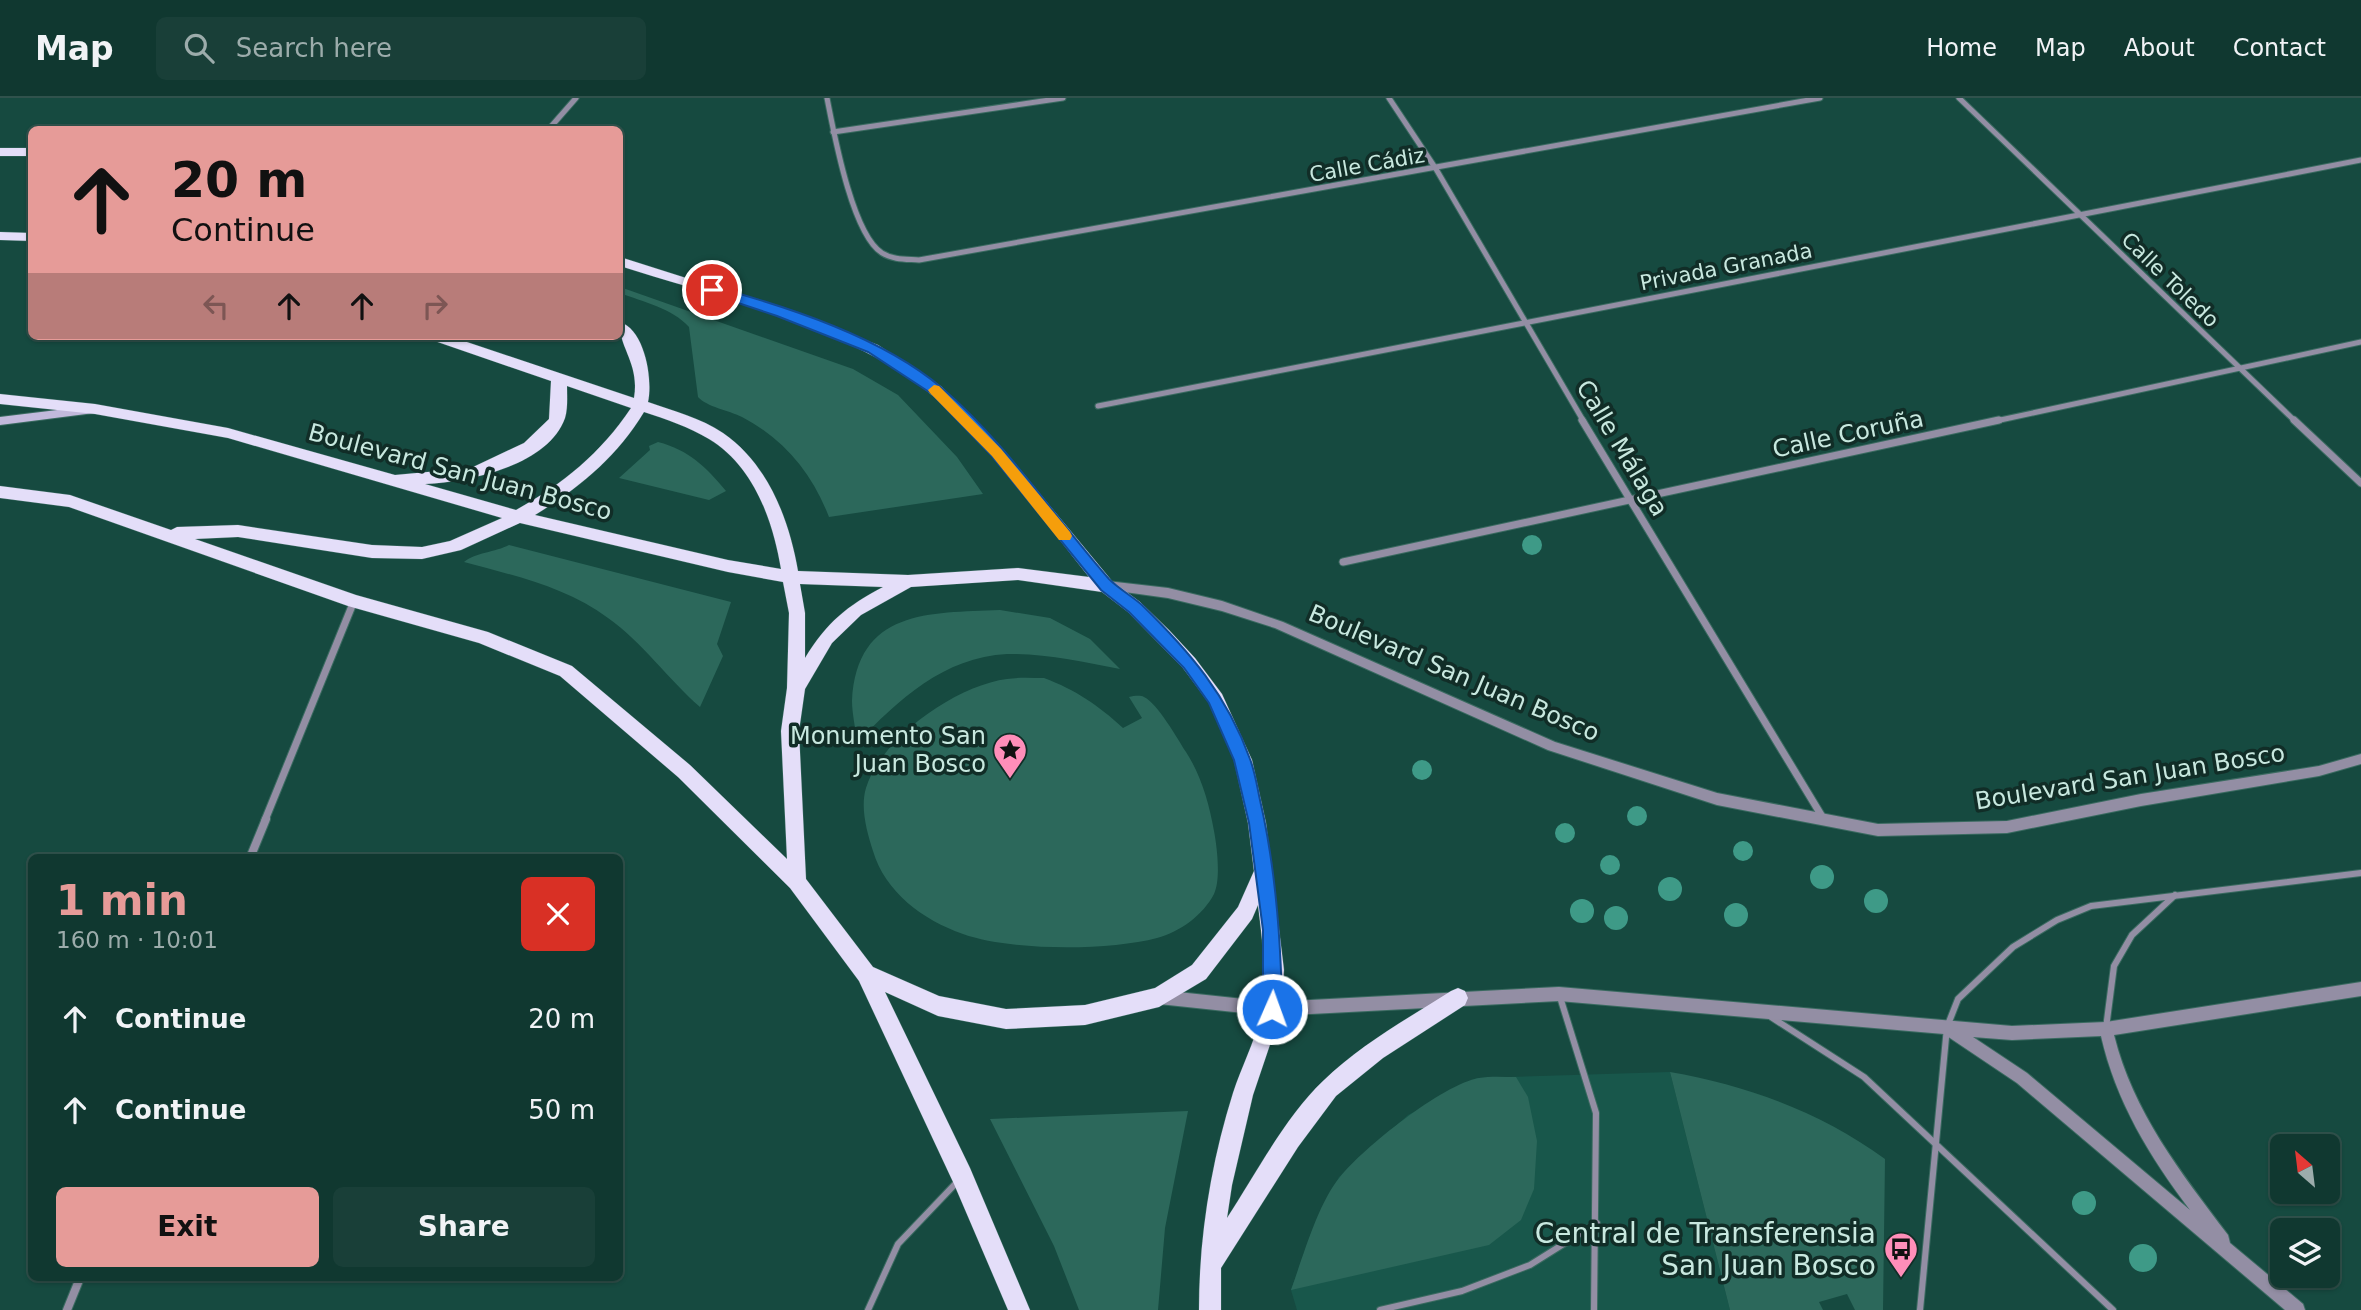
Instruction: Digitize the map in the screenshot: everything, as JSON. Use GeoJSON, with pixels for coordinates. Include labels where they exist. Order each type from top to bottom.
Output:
{"type":"FeatureCollection","features":[{"type":"Feature","properties":{"kind":"main road"},"geometry":{"type":"LineString","coordinates":[[0,152],[28,152]]}},
{"type":"Feature","properties":{"kind":"main road"},"geometry":{"type":"LineString","coordinates":[[0,236],[28,237]]}},
{"type":"Feature","properties":{"kind":"main road"},"geometry":{"type":"LineString","coordinates":[[623,262],[782,313],[873,349],[937,391],[996,452],[1107,586],[1163,635],[1189,663],[1216,699],[1243,760],[1257,823],[1272,930],[1272,1009],[1243,1095],[1221,1185],[1210,1266],[1210,1310]]}},
{"type":"Feature","properties":{"kind":"main road"},"geometry":{"type":"LineString","coordinates":[[167,533],[243,531],[356,549],[440,551],[519,517],[563,488],[603,456],[622,434],[640,405],[639,355],[632,340],[623,330]]}},
{"type":"Feature","properties":{"kind":"main road"},"geometry":{"type":"LineString","coordinates":[[446,340],[640,405],[715,435],[746,464],[772,504],[791,577],[797,613],[796,688],[790,731],[797,881]]}},
{"type":"Feature","properties":{"kind":"main road"},"geometry":{"type":"LineString","coordinates":[[383,480],[464,476],[519,454],[548,432],[556,422],[561,401],[558,376]]}},
{"type":"Feature","properties":{"kind":"main road","name":"Boulevard San Juan Bosco"},"geometry":{"type":"LineString","coordinates":[[0,399],[95,409],[228,433],[383,480],[519,517],[728,566],[791,577],[908,581],[1018,574],[1107,586]]}},
{"type":"Feature","properties":{"kind":"main road"},"geometry":{"type":"LineString","coordinates":[[0,421],[95,409]]}},
{"type":"Feature","properties":{"kind":"main road"},"geometry":{"type":"LineString","coordinates":[[0,492],[70,501],[354,601],[482,636],[566,671],[684,771],[797,881],[866,974],[962,1176],[1019,1310]]}},
{"type":"Feature","properties":{"kind":"main road"},"geometry":{"type":"LineString","coordinates":[[796,688],[826,638],[845,619],[855,610],[908,581]]}},
{"type":"Feature","properties":{"kind":"main road"},"geometry":{"type":"LineString","coordinates":[[866,974],[937,1006],[1006,1019],[1085,1015],[1159,997],[1199,972],[1245,913],[1263,870]]}},
{"type":"Feature","properties":{"kind":"main road"},"geometry":{"type":"LineString","coordinates":[[1210,1266],[1290,1139],[1329,1089],[1376,1051],[1458,998]]}},
{"type":"Feature","properties":{"kind":"street"},"geometry":{"type":"LineString","coordinates":[[552,126],[576,98]]}},
{"type":"Feature","properties":{"kind":"street"},"geometry":{"type":"LineString","coordinates":[[827,98],[833,132],[1063,98]]}},
{"type":"Feature","properties":{"kind":"street","name":"Calle Málaga"},"geometry":{"type":"LineString","coordinates":[[1389,98],[1436,169],[1523,322],[1823,818]]}},
{"type":"Feature","properties":{"kind":"street","name":"Calle Cádiz"},"geometry":{"type":"LineString","coordinates":[[833,132],[864,232],[878,251],[895,258],[919,260],[1820,98]]}},
{"type":"Feature","properties":{"kind":"street","name":"Calle Toledo"},"geometry":{"type":"LineString","coordinates":[[1958,98],[2361,483]]}},
{"type":"Feature","properties":{"kind":"street","name":"Privada Granada"},"geometry":{"type":"LineString","coordinates":[[1098,406],[2361,160]]}},
{"type":"Feature","properties":{"kind":"street","name":"Calle Coruña"},"geometry":{"type":"LineString","coordinates":[[1343,562],[2361,342]]}},
{"type":"Feature","properties":{"kind":"street","name":"Boulevard San Juan Bosco"},"geometry":{"type":"LineString","coordinates":[[1107,586],[1168,593],[1222,606],[1279,625],[1552,746],[1717,799],[1878,831],[2007,827],[2141,800],[2319,771],[2361,759]]}},
{"type":"Feature","properties":{"kind":"street"},"geometry":{"type":"LineString","coordinates":[[252,854],[354,601]]}},
{"type":"Feature","properties":{"kind":"street"},"geometry":{"type":"LineString","coordinates":[[1159,997],[1272,1009],[1559,994],[2012,1032],[2106,1029],[2361,989]]}},
{"type":"Feature","properties":{"kind":"street"},"geometry":{"type":"LineString","coordinates":[[1947,1027],[2022,1078],[2297,1310]]}},
{"type":"Feature","properties":{"kind":"street"},"geometry":{"type":"LineString","coordinates":[[2106,1029],[2111,1059],[2135,1116],[2165,1164],[2238,1260]]}},
{"type":"Feature","properties":{"kind":"street"},"geometry":{"type":"LineString","coordinates":[[66,1310],[79,1281]]}},
{"type":"Feature","properties":{"kind":"lane"},"geometry":{"type":"LineString","coordinates":[[1920,1310],[1947,1027],[1958,999],[2013,947],[2057,920],[2091,906],[2361,873]]}},
{"type":"Feature","properties":{"kind":"lane"},"geometry":{"type":"LineString","coordinates":[[2106,1029],[2114,966],[2132,935],[2175,895]]}},
{"type":"Feature","properties":{"kind":"lane"},"geometry":{"type":"LineString","coordinates":[[1559,994],[1597,1113],[1594,1310]]}},
{"type":"Feature","properties":{"kind":"lane"},"geometry":{"type":"LineString","coordinates":[[1765,1013],[1864,1077],[2113,1310]]}},
{"type":"Feature","properties":{"kind":"lane"},"geometry":{"type":"LineString","coordinates":[[868,1310],[898,1244],[962,1176]]}},
{"type":"Feature","properties":{"kind":"lane"},"geometry":{"type":"LineString","coordinates":[[1380,1310],[1462,1292],[1530,1265],[1597,1223]]}},
{"type":"Feature","properties":{"kind":"shaded area"},"geometry":{"type":"Polygon","coordinates":[[[623,288],[853,369],[898,395],[957,457],[983,494],[829,517],[805,472],[784,447],[742,417],[712,406],[698,397],[689,327],[666,310],[623,294],[623,288]]]}},
{"type":"Feature","properties":{"kind":"shaded area"},"geometry":{"type":"Polygon","coordinates":[[[658,442],[696,460],[726,491],[709,500],[619,478],[650,450],[649,446],[658,442]]]}},
{"type":"Feature","properties":{"kind":"shaded area"},"geometry":{"type":"Polygon","coordinates":[[[509,545],[731,602],[717,644],[723,656],[700,707],[633,639],[592,607],[539,583],[464,562],[509,545]]]}},
{"type":"Feature","properties":{"kind":"shaded area"},"geometry":{"type":"Polygon","coordinates":[[[1000,610],[1050,618],[1090,639],[1120,669],[1035,655],[984,657],[943,672],[924,684],[889,711],[857,743],[852,701],[857,671],[867,648],[882,633],[901,622],[923,616],[1000,610]]]}},
{"type":"Feature","properties":{"kind":"shaded area"},"geometry":{"type":"Polygon","coordinates":[[[1044,678],[1086,699],[1123,728],[1142,718],[1129,697],[1144,697],[1161,714],[1196,770],[1212,821],[1217,854],[1216,888],[1204,909],[1174,932],[1137,942],[1086,947],[1032,946],[983,940],[948,928],[920,912],[896,892],[879,866],[867,828],[864,796],[874,769],[887,751],[923,717],[966,692],[987,683],[1007,679],[1044,678]]]}},
{"type":"Feature","properties":{"kind":"shaded area"},"geometry":{"type":"Polygon","coordinates":[[[1670,1072],[1730,1310],[1297,1310],[1291,1290],[1312,1231],[1339,1177],[1408,1115],[1477,1078],[1670,1072]]]}},
{"type":"Feature","properties":{"kind":"shaded area"},"geometry":{"type":"Polygon","coordinates":[[[1670,1072],[1727,1085],[1783,1103],[1836,1128],[1885,1159],[1883,1310],[1855,1310],[1847,1294],[1819,1302],[1823,1310],[1730,1310],[1670,1072]]]}},
{"type":"Feature","properties":{"kind":"shaded area"},"geometry":{"type":"Polygon","coordinates":[[[1483,1077],[1516,1077],[1528,1097],[1537,1141],[1534,1189],[1521,1220],[1489,1245],[1291,1290],[1325,1201],[1340,1177],[1366,1150],[1425,1104],[1445,1092],[1483,1077]]]}},
{"type":"Feature","properties":{"kind":"shaded area"},"geometry":{"type":"Polygon","coordinates":[[[1188,1111],[1165,1228],[1158,1310],[1079,1310],[1054,1246],[990,1119],[1188,1111]]]}},
{"type":"Feature","properties":{"kind":"slow traffic"},"geometry":{"type":"LineString","coordinates":[[934,390],[996,452],[1065,536]]}},
{"type":"Feature","properties":{"kind":"place","name":"Monumento San Juan Bosco"},"geometry":{"type":"Point","coordinates":[1010,780]}},
{"type":"Feature","properties":{"kind":"place","name":"Central de Transferensia San Juan Bosco"},"geometry":{"type":"Point","coordinates":[1901,1279]}},
{"type":"Feature","properties":{"kind":"route"},"geometry":{"type":"LineString","coordinates":[[712,290],[782,313],[873,349],[937,391],[996,452],[1107,586],[1134,607],[1189,663],[1216,699],[1243,760],[1257,823],[1272,930],[1272,1009]]}}]}
